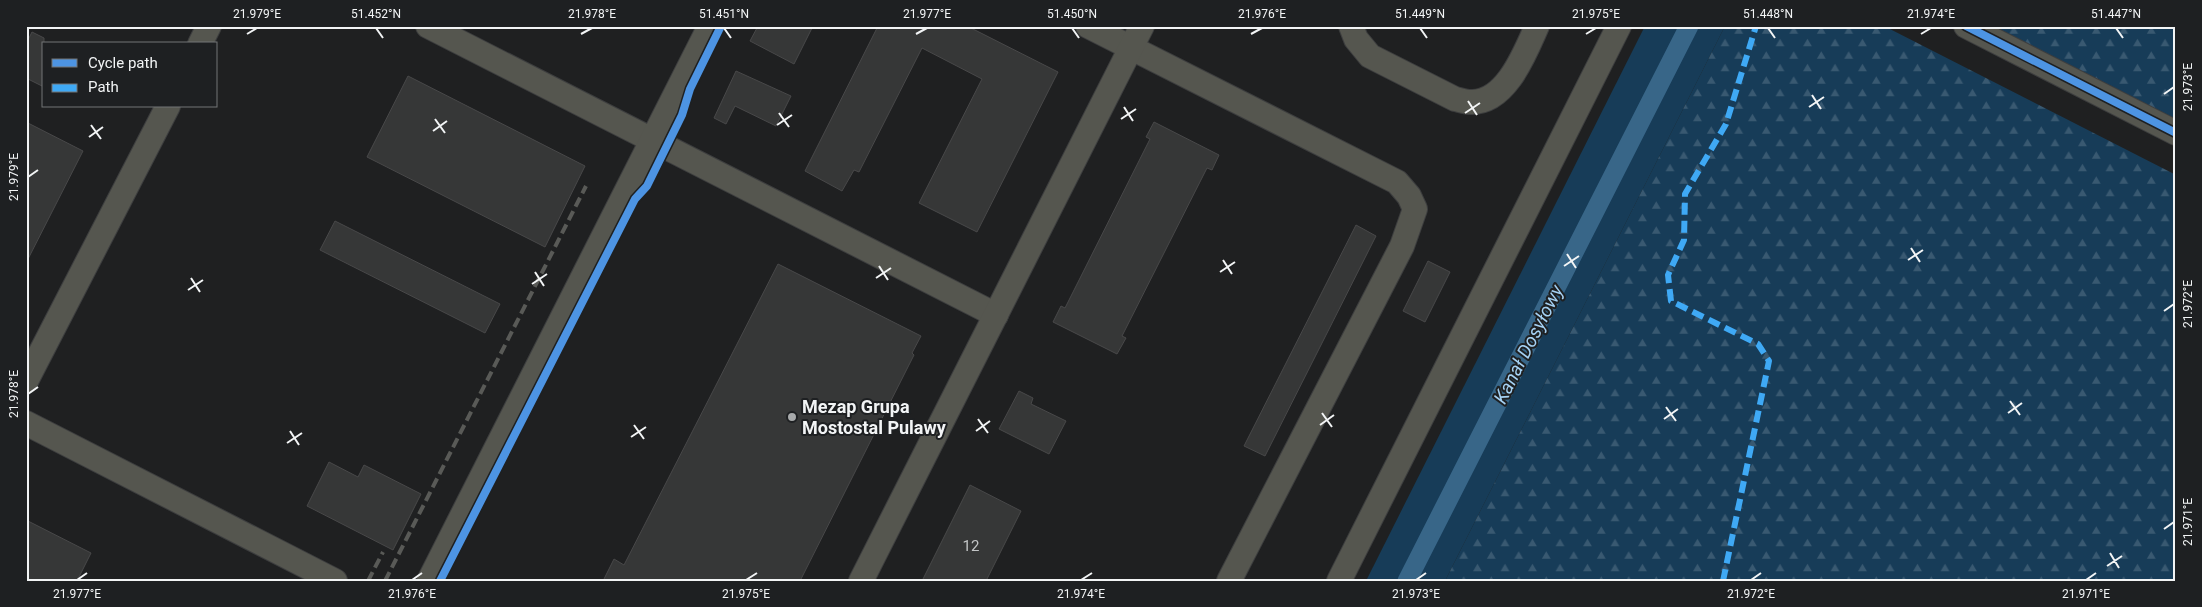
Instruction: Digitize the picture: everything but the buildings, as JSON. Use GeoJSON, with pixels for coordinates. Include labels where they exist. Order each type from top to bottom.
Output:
{"type":"FeatureCollection","features":[{"type":"Feature","properties":{"kind":"street"},"geometry":{"type":"LineString","coordinates":[[201,42],[209,26]]}},
{"type":"Feature","properties":{"kind":"street"},"geometry":{"type":"LineString","coordinates":[[428,26],[996,315]]}},
{"type":"Feature","properties":{"kind":"street"},"geometry":{"type":"LineString","coordinates":[[429,581],[710,26]]}},
{"type":"Feature","properties":{"kind":"street"},"geometry":{"type":"LineString","coordinates":[[1088,26],[1397,182],[1409,196],[1415,209],[1402,246],[1228,581]]}},
{"type":"Feature","properties":{"kind":"street"},"geometry":{"type":"LineString","coordinates":[[861,581],[1142,26]]}},
{"type":"Feature","properties":{"kind":"street"},"geometry":{"type":"LineString","coordinates":[[1351,26],[1356,39],[1370,56],[1455,99],[1471,102],[1484,100],[1497,93],[1507,84],[1537,26]]}},
{"type":"Feature","properties":{"kind":"street"},"geometry":{"type":"LineString","coordinates":[[1339,581],[1619,26]]}},
{"type":"Feature","properties":{"kind":"street"},"geometry":{"type":"LineString","coordinates":[[1966,26],[2176,133]]}},
{"type":"Feature","properties":{"kind":"street"},"geometry":{"type":"LineString","coordinates":[[26,380],[167,108]]}},
{"type":"Feature","properties":{"kind":"street"},"geometry":{"type":"LineString","coordinates":[[26,423],[335,581]]}},
{"type":"Feature","properties":{"kind":"green space"},"geometry":{"type":"Polygon","coordinates":[[[1645,26],[1725,26],[1445,581],[1366,581],[1645,26]]]}},
{"type":"Feature","properties":{"kind":"green space"},"geometry":{"type":"Polygon","coordinates":[[[1725,26],[1884,26],[2176,175],[2176,581],[1445,581],[1725,26]]]}},
{"type":"Feature","properties":{"kind":"green space"},"geometry":{"type":"Polygon","coordinates":[[[1993,26],[2176,26],[2176,120],[1993,26]]]}},
{"type":"Feature","properties":{"kind":"waterway","name":"Kanał Dosyłowy"},"geometry":{"type":"LineString","coordinates":[[1407,581],[1689,26]]}},
{"type":"Feature","properties":{"kind":"railway"},"geometry":{"type":"LineString","coordinates":[[385,581],[586,186]]}},
{"type":"Feature","properties":{"kind":"railway"},"geometry":{"type":"LineString","coordinates":[[368,581],[383,552]]}},
{"type":"Feature","properties":{"kind":"marked path"},"geometry":{"type":"LineString","coordinates":[[1723,581],[1769,361],[1758,344],[1671,301],[1668,275],[1684,240],[1685,194],[1726,124],[1756,26]]}},
{"type":"Feature","properties":{"kind":"cycle path"},"geometry":{"type":"LineString","coordinates":[[440,581],[635,199],[647,186],[682,115],[690,89],[721,26]]}},
{"type":"Feature","properties":{"kind":"cycle path"},"geometry":{"type":"LineString","coordinates":[[1966,26],[2176,133]]}},
{"type":"Feature","properties":{"kind":"place","name":"Mezap Grupa Mostostal Pulawy"},"geometry":{"type":"Point","coordinates":[792,417]}}]}
